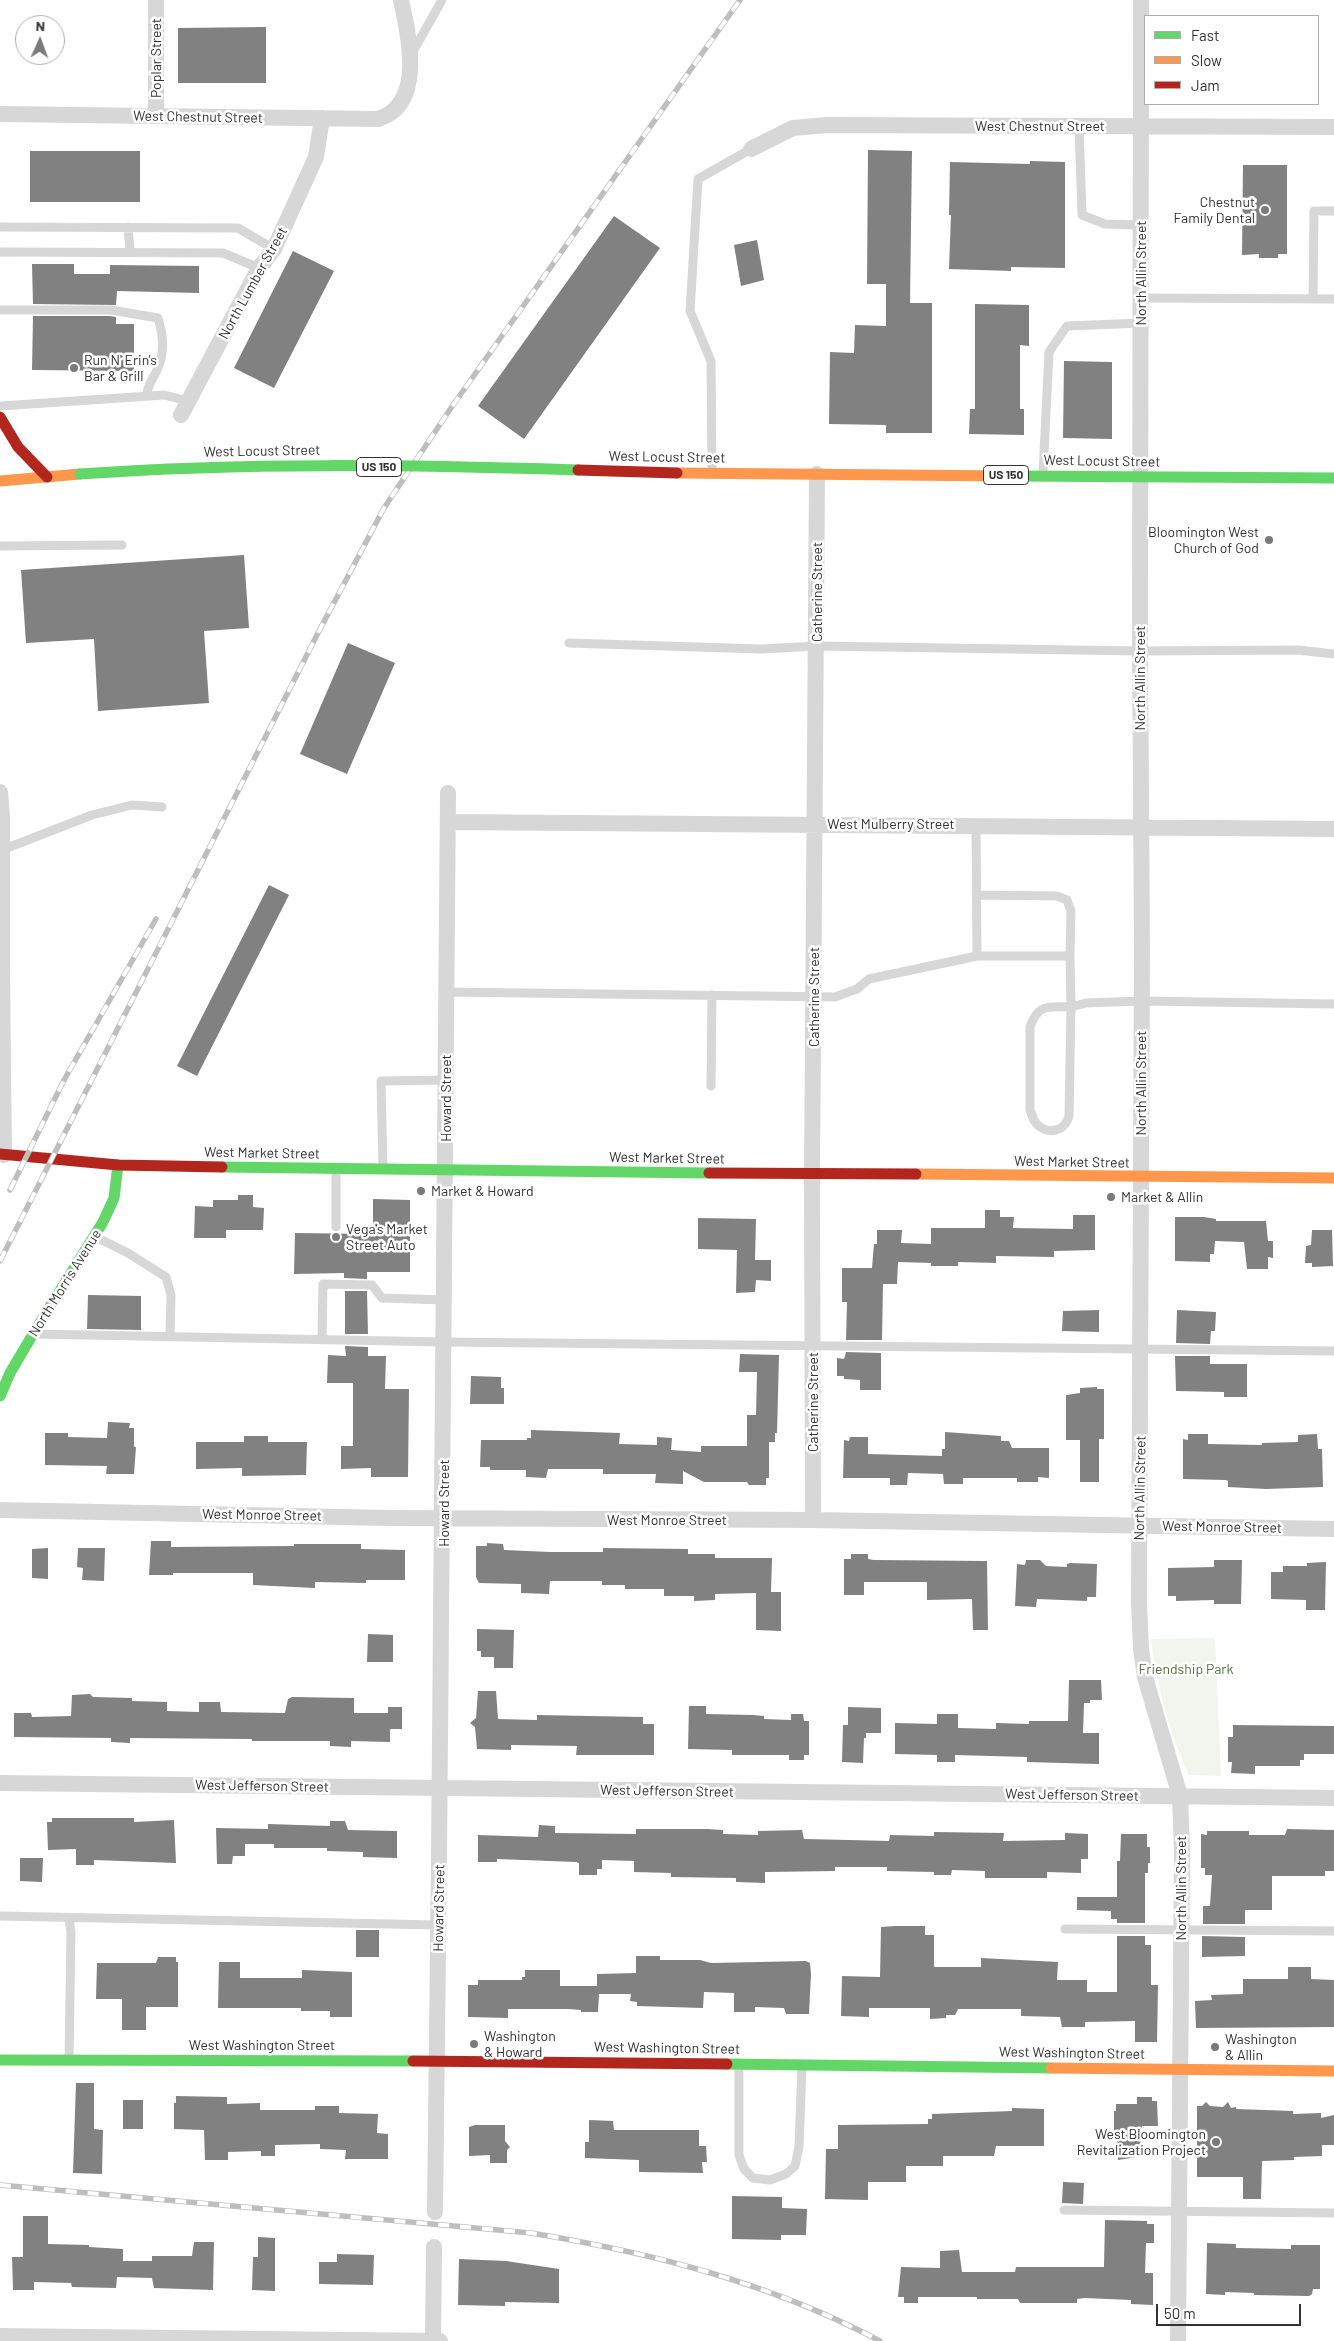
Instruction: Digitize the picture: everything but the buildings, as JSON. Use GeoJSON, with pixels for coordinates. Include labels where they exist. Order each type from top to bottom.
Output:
{"type":"FeatureCollection","features":[{"type":"Feature","properties":{"kind":"main road"},"geometry":{"type":"LineString","coordinates":[[0,417],[18,447],[47,477]]}},
{"type":"Feature","properties":{"kind":"main road","name":"West Locust Street"},"geometry":{"type":"LineString","coordinates":[[0,481],[153,467],[320,466],[678,473],[1334,478]]}},
{"type":"Feature","properties":{"kind":"main road","name":"West Market Street"},"geometry":{"type":"LineString","coordinates":[[2,1155],[118,1165],[336,1169],[812,1175],[1334,1178]]}},
{"type":"Feature","properties":{"kind":"main road","name":"North Morris Avenue"},"geometry":{"type":"LineString","coordinates":[[0,1396],[10,1373],[94,1236],[114,1198],[118,1165]]}},
{"type":"Feature","properties":{"kind":"main road","name":"West Washington Street"},"geometry":{"type":"LineString","coordinates":[[0,2060],[437,2060],[1334,2072]]}},
{"type":"Feature","properties":{"kind":"street","name":"Poplar Street"},"geometry":{"type":"LineString","coordinates":[[156,0],[156,116]]}},
{"type":"Feature","properties":{"kind":"street"},"geometry":{"type":"LineString","coordinates":[[401,0],[411,56]]}},
{"type":"Feature","properties":{"kind":"street","name":"North Allin Street"},"geometry":{"type":"LineString","coordinates":[[1141,0],[1140,827],[1142,1001],[1139,1603],[1141,1649],[1145,1677],[1180,1796],[1178,2341]]}},
{"type":"Feature","properties":{"kind":"street","name":"West Chestnut Street"},"geometry":{"type":"LineString","coordinates":[[0,114],[378,119],[389,116],[405,93],[410,75],[411,56]]}},
{"type":"Feature","properties":{"kind":"street","name":"North Lumber Street"},"geometry":{"type":"LineString","coordinates":[[185,408],[259,268],[274,249],[316,157],[322,118]]}},
{"type":"Feature","properties":{"kind":"street","name":"West Chestnut Street"},"geometry":{"type":"LineString","coordinates":[[751,149],[793,128],[827,125],[1334,127]]}},
{"type":"Feature","properties":{"kind":"street","name":"Catherine Street"},"geometry":{"type":"LineString","coordinates":[[813,1520],[812,1175],[818,646],[817,474]]}},
{"type":"Feature","properties":{"kind":"street"},"geometry":{"type":"LineString","coordinates":[[0,792],[2,850],[2,1155]]}},
{"type":"Feature","properties":{"kind":"street","name":"Howard Street"},"geometry":{"type":"LineString","coordinates":[[436,2212],[444,1518],[448,793]]}},
{"type":"Feature","properties":{"kind":"street","name":"West Mulberry Street"},"geometry":{"type":"LineString","coordinates":[[448,822],[1334,829]]}},
{"type":"Feature","properties":{"kind":"street","name":"West Monroe Street"},"geometry":{"type":"LineString","coordinates":[[0,1510],[444,1518],[813,1520],[1139,1527],[1334,1528]]}},
{"type":"Feature","properties":{"kind":"street","name":"West Jefferson Street"},"geometry":{"type":"LineString","coordinates":[[0,1783],[1334,1798]]}},
{"type":"Feature","properties":{"kind":"street"},"geometry":{"type":"LineString","coordinates":[[433,2341],[434,2247]]}},
{"type":"Feature","properties":{"kind":"street"},"geometry":{"type":"LineString","coordinates":[[0,2336],[440,2341]]}},
{"type":"Feature","properties":{"kind":"lane"},"geometry":{"type":"LineString","coordinates":[[411,56],[442,0]]}},
{"type":"Feature","properties":{"kind":"lane"},"geometry":{"type":"LineString","coordinates":[[1079,126],[1082,215],[1105,224],[1141,225]]}},
{"type":"Feature","properties":{"kind":"lane"},"geometry":{"type":"LineString","coordinates":[[712,472],[711,361],[690,311],[698,179],[751,149]]}},
{"type":"Feature","properties":{"kind":"lane"},"geometry":{"type":"LineString","coordinates":[[1313,298],[1314,211],[1334,211]]}},
{"type":"Feature","properties":{"kind":"lane"},"geometry":{"type":"LineString","coordinates":[[0,227],[238,228],[274,249]]}},
{"type":"Feature","properties":{"kind":"lane"},"geometry":{"type":"LineString","coordinates":[[128,227],[130,251]]}},
{"type":"Feature","properties":{"kind":"lane"},"geometry":{"type":"LineString","coordinates":[[0,252],[130,251],[223,253],[259,268]]}},
{"type":"Feature","properties":{"kind":"lane"},"geometry":{"type":"LineString","coordinates":[[1141,298],[1313,298],[1334,300]]}},
{"type":"Feature","properties":{"kind":"lane"},"geometry":{"type":"LineString","coordinates":[[0,310],[111,310],[158,318],[164,335],[158,369],[147,386],[147,396]]}},
{"type":"Feature","properties":{"kind":"lane"},"geometry":{"type":"LineString","coordinates":[[1043,475],[1049,352],[1067,326],[1140,323]]}},
{"type":"Feature","properties":{"kind":"lane"},"geometry":{"type":"LineString","coordinates":[[0,406],[164,395],[185,408]]}},
{"type":"Feature","properties":{"kind":"lane"},"geometry":{"type":"LineString","coordinates":[[0,546],[122,545]]}},
{"type":"Feature","properties":{"kind":"lane"},"geometry":{"type":"LineString","coordinates":[[569,643],[762,649],[818,646],[1140,651],[1298,650],[1334,654]]}},
{"type":"Feature","properties":{"kind":"lane"},"geometry":{"type":"LineString","coordinates":[[2,850],[92,815],[132,805],[162,807]]}},
{"type":"Feature","properties":{"kind":"lane"},"geometry":{"type":"LineString","coordinates":[[976,825],[977,956]]}},
{"type":"Feature","properties":{"kind":"lane"},"geometry":{"type":"LineString","coordinates":[[977,895],[1057,896],[1067,900],[1071,910],[1071,1007],[1069,1116],[1067,1125],[1060,1130],[1044,1130],[1035,1122],[1030,1110],[1030,1028],[1034,1015],[1044,1007],[1071,1007],[1086,1003],[1142,1001],[1334,1004]]}},
{"type":"Feature","properties":{"kind":"lane"},"geometry":{"type":"LineString","coordinates":[[446,992],[835,996],[857,989],[869,979],[977,956],[1070,956]]}},
{"type":"Feature","properties":{"kind":"lane"},"geometry":{"type":"LineString","coordinates":[[711,1086],[712,995]]}},
{"type":"Feature","properties":{"kind":"lane"},"geometry":{"type":"LineString","coordinates":[[383,1169],[381,1081],[446,1080]]}},
{"type":"Feature","properties":{"kind":"lane"},"geometry":{"type":"LineString","coordinates":[[336,1169],[336,1227]]}},
{"type":"Feature","properties":{"kind":"lane"},"geometry":{"type":"LineString","coordinates":[[94,1236],[128,1253],[166,1278],[171,1295],[170,1337]]}},
{"type":"Feature","properties":{"kind":"lane"},"geometry":{"type":"LineString","coordinates":[[322,1340],[323,1284],[372,1285],[382,1298],[444,1300]]}},
{"type":"Feature","properties":{"kind":"lane"},"geometry":{"type":"LineString","coordinates":[[33,1334],[444,1342],[1334,1351]]}},
{"type":"Feature","properties":{"kind":"lane"},"geometry":{"type":"LineString","coordinates":[[0,1916],[69,1919],[439,1925]]}},
{"type":"Feature","properties":{"kind":"lane"},"geometry":{"type":"LineString","coordinates":[[69,1919],[71,1932],[69,2060]]}},
{"type":"Feature","properties":{"kind":"lane"},"geometry":{"type":"LineString","coordinates":[[1065,1929],[1334,1931]]}},
{"type":"Feature","properties":{"kind":"lane"},"geometry":{"type":"LineString","coordinates":[[739,2064],[739,2155],[744,2169],[754,2178],[770,2180],[786,2174],[795,2166],[798,2147],[802,2065]]}},
{"type":"Feature","properties":{"kind":"lane"},"geometry":{"type":"LineString","coordinates":[[1064,2210],[1334,2213]]}},
{"type":"Feature","properties":{"kind":"green space","name":"Friendship Park"},"geometry":{"type":"Polygon","coordinates":[[[1215,1638],[1221,1776],[1189,1775],[1165,1709],[1156,1673],[1151,1639],[1215,1638]]]}},
{"type":"Feature","properties":{"kind":"railway"},"geometry":{"type":"LineString","coordinates":[[0,1261],[318,633],[384,508],[453,405],[740,0]]}},
{"type":"Feature","properties":{"kind":"railway"},"geometry":{"type":"LineString","coordinates":[[10,1190],[64,1080],[156,919]]}},
{"type":"Feature","properties":{"kind":"railway"},"geometry":{"type":"LineString","coordinates":[[0,2185],[531,2233],[577,2241],[666,2261],[753,2287],[796,2302],[880,2341]]}},
{"type":"Feature","properties":{"kind":"traffic: fast"},"geometry":{"type":"LineString","coordinates":[[80,474],[266,466],[578,470]]}},
{"type":"Feature","properties":{"kind":"traffic: fast"},"geometry":{"type":"LineString","coordinates":[[1009,476],[1334,478]]}},
{"type":"Feature","properties":{"kind":"traffic: fast"},"geometry":{"type":"LineString","coordinates":[[0,1396],[10,1373],[33,1334],[103,1222],[114,1198],[118,1165]]}},
{"type":"Feature","properties":{"kind":"traffic: fast"},"geometry":{"type":"LineString","coordinates":[[222,1167],[709,1173]]}},
{"type":"Feature","properties":{"kind":"traffic: fast"},"geometry":{"type":"LineString","coordinates":[[0,2060],[413,2061]]}},
{"type":"Feature","properties":{"kind":"traffic: fast"},"geometry":{"type":"LineString","coordinates":[[727,2064],[1051,2068]]}},
{"type":"Feature","properties":{"kind":"traffic: slow"},"geometry":{"type":"LineString","coordinates":[[677,473],[1009,476]]}},
{"type":"Feature","properties":{"kind":"traffic: slow"},"geometry":{"type":"LineString","coordinates":[[0,481],[80,474]]}},
{"type":"Feature","properties":{"kind":"traffic: slow"},"geometry":{"type":"LineString","coordinates":[[916,1174],[1334,1178]]}},
{"type":"Feature","properties":{"kind":"traffic: slow"},"geometry":{"type":"LineString","coordinates":[[1051,2068],[1334,2071]]}},
{"type":"Feature","properties":{"kind":"traffic: jam"},"geometry":{"type":"LineString","coordinates":[[0,417],[18,447],[47,477]]}},
{"type":"Feature","properties":{"kind":"traffic: jam"},"geometry":{"type":"LineString","coordinates":[[578,470],[677,473]]}},
{"type":"Feature","properties":{"kind":"traffic: jam"},"geometry":{"type":"LineString","coordinates":[[0,1154],[118,1165],[222,1167]]}},
{"type":"Feature","properties":{"kind":"traffic: jam"},"geometry":{"type":"LineString","coordinates":[[709,1173],[916,1174]]}},
{"type":"Feature","properties":{"kind":"traffic: jam"},"geometry":{"type":"LineString","coordinates":[[413,2061],[727,2064]]}},
{"type":"Feature","properties":{"kind":"place","name":"Chestnut Family Dental"},"geometry":{"type":"Point","coordinates":[1265,210]}},
{"type":"Feature","properties":{"kind":"place","name":"Run N' Erin's Bar & Grill"},"geometry":{"type":"Point","coordinates":[74,368]}},
{"type":"Feature","properties":{"kind":"place","name":"Bloomington West Church of God"},"geometry":{"type":"Point","coordinates":[1269,540]}},
{"type":"Feature","properties":{"kind":"place","name":"Market & Howard"},"geometry":{"type":"Point","coordinates":[421,1191]}},
{"type":"Feature","properties":{"kind":"place","name":"Market & Allin"},"geometry":{"type":"Point","coordinates":[1111,1197]}},
{"type":"Feature","properties":{"kind":"place","name":"Vega's Market Street Auto"},"geometry":{"type":"Point","coordinates":[336,1237]}},
{"type":"Feature","properties":{"kind":"place","name":"Washington & Howard"},"geometry":{"type":"Point","coordinates":[474,2044]}},
{"type":"Feature","properties":{"kind":"place","name":"Washington & Allin"},"geometry":{"type":"Point","coordinates":[1215,2047]}},
{"type":"Feature","properties":{"kind":"place","name":"West Bloomington Revitalization Project"},"geometry":{"type":"Point","coordinates":[1216,2142]}}]}
